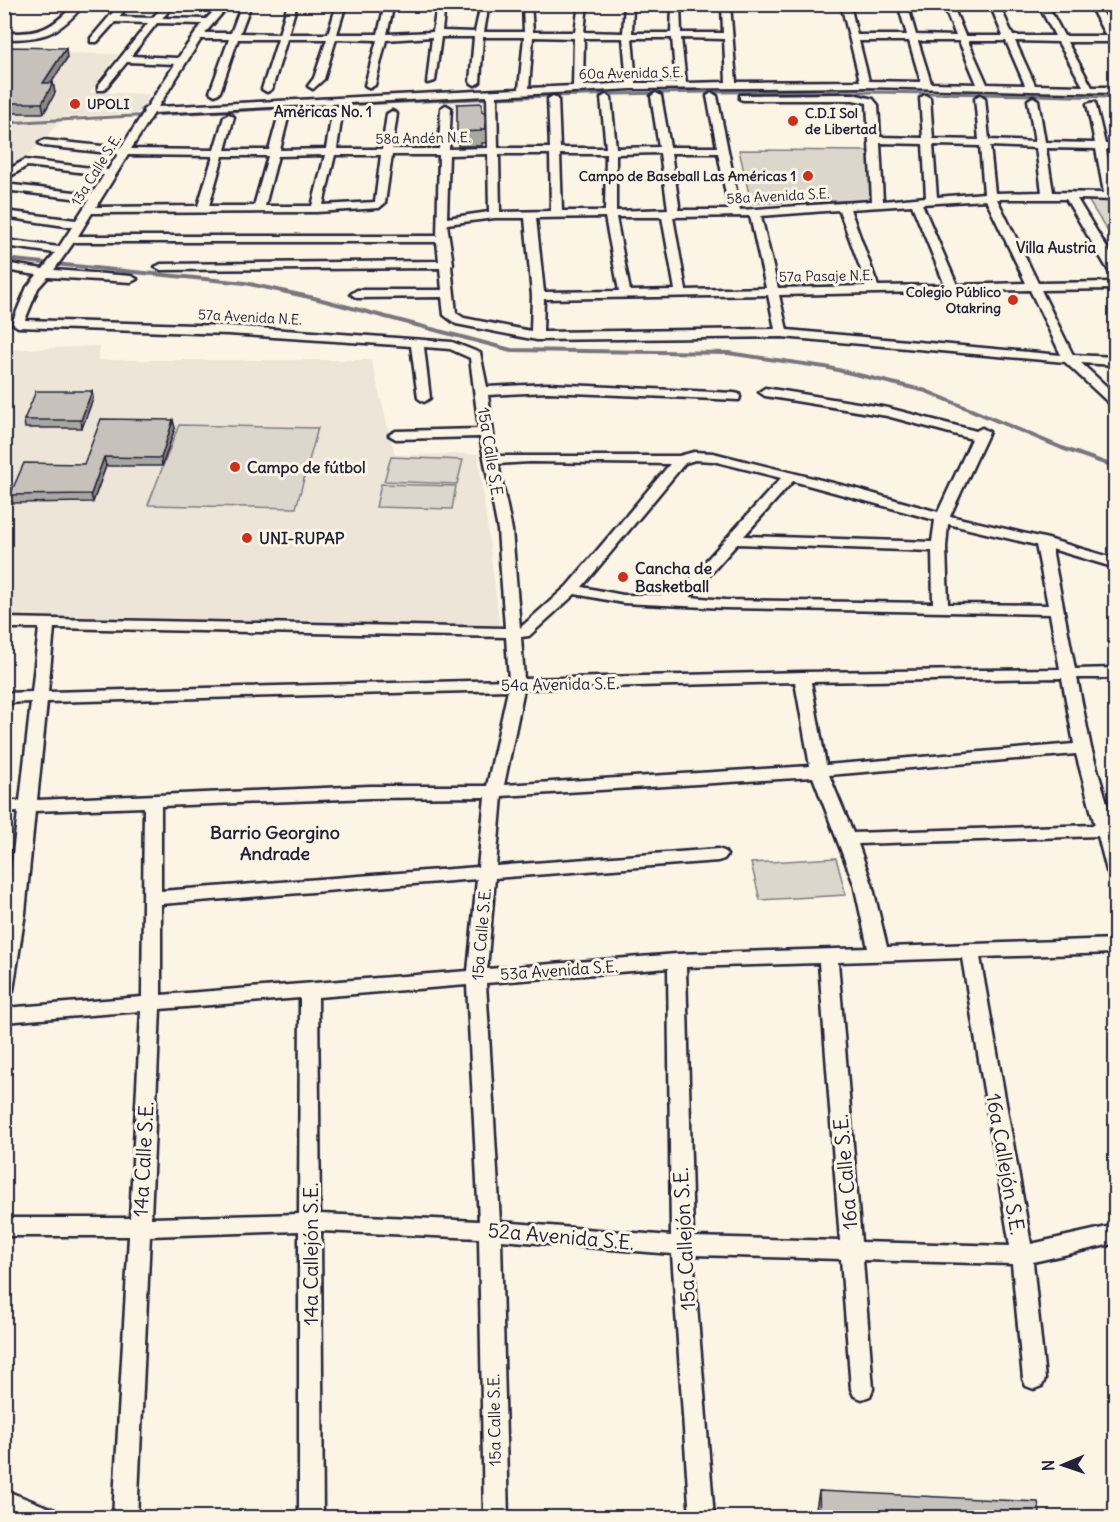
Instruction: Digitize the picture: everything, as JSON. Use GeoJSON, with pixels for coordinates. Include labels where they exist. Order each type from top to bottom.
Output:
{"type":"FeatureCollection","features":[{"type":"Feature","properties":{"kind":"street"},"geometry":{"type":"LineString","coordinates":[[4,36],[43,36],[57,29],[80,4]]}},
{"type":"Feature","properties":{"kind":"street"},"geometry":{"type":"LineString","coordinates":[[94,40],[125,4]]}},
{"type":"Feature","properties":{"kind":"street"},"geometry":{"type":"LineString","coordinates":[[101,88],[154,20],[172,4]]}},
{"type":"Feature","properties":{"kind":"street","name":"13a Calle S.E."},"geometry":{"type":"LineString","coordinates":[[21,319],[33,287],[54,263],[89,210],[181,60],[208,22],[226,4]]}},
{"type":"Feature","properties":{"kind":"street"},"geometry":{"type":"LineString","coordinates":[[215,92],[217,81],[247,4]]}},
{"type":"Feature","properties":{"kind":"street"},"geometry":{"type":"LineString","coordinates":[[267,89],[293,4]]}},
{"type":"Feature","properties":{"kind":"street"},"geometry":{"type":"LineString","coordinates":[[314,86],[319,79],[342,4]]}},
{"type":"Feature","properties":{"kind":"street"},"geometry":{"type":"LineString","coordinates":[[370,85],[390,4]]}},
{"type":"Feature","properties":{"kind":"street"},"geometry":{"type":"LineString","coordinates":[[430,81],[441,4]]}},
{"type":"Feature","properties":{"kind":"street"},"geometry":{"type":"LineString","coordinates":[[475,82],[479,36],[485,4]]}},
{"type":"Feature","properties":{"kind":"street"},"geometry":{"type":"LineString","coordinates":[[524,90],[529,36],[527,4]]}},
{"type":"Feature","properties":{"kind":"street"},"geometry":{"type":"LineString","coordinates":[[578,88],[579,37],[583,4]]}},
{"type":"Feature","properties":{"kind":"street"},"geometry":{"type":"LineString","coordinates":[[629,4],[627,37],[632,86]]}},
{"type":"Feature","properties":{"kind":"street"},"geometry":{"type":"LineString","coordinates":[[676,4],[676,37],[681,86]]}},
{"type":"Feature","properties":{"kind":"street"},"geometry":{"type":"LineString","coordinates":[[726,4],[731,85]]}},
{"type":"Feature","properties":{"kind":"street"},"geometry":{"type":"LineString","coordinates":[[845,4],[865,84]]}},
{"type":"Feature","properties":{"kind":"street"},"geometry":{"type":"LineString","coordinates":[[902,4],[927,86]]}},
{"type":"Feature","properties":{"kind":"street"},"geometry":{"type":"LineString","coordinates":[[947,4],[981,92],[990,196],[1069,359],[1116,402]]}},
{"type":"Feature","properties":{"kind":"street"},"geometry":{"type":"LineString","coordinates":[[994,4],[1031,88]]}},
{"type":"Feature","properties":{"kind":"street"},"geometry":{"type":"LineString","coordinates":[[1042,4],[1089,89]]}},
{"type":"Feature","properties":{"kind":"street"},"geometry":{"type":"LineString","coordinates":[[1093,4],[1114,41]]}},
{"type":"Feature","properties":{"kind":"street"},"geometry":{"type":"LineString","coordinates":[[112,19],[208,22]]}},
{"type":"Feature","properties":{"kind":"street"},"geometry":{"type":"LineString","coordinates":[[198,36],[436,34],[579,37],[727,36]]}},
{"type":"Feature","properties":{"kind":"street"},"geometry":{"type":"LineString","coordinates":[[854,38],[1114,41]]}},
{"type":"Feature","properties":{"kind":"street"},"geometry":{"type":"LineString","coordinates":[[124,59],[181,60]]}},
{"type":"Feature","properties":{"kind":"street","name":"60a Avenida S.E."},"geometry":{"type":"LineString","coordinates":[[146,114],[493,98],[524,90],[632,86],[731,85],[760,91],[865,84],[927,86],[981,92],[1031,88],[1116,90]]}},
{"type":"Feature","properties":{"kind":"street"},"geometry":{"type":"LineString","coordinates":[[495,215],[493,98],[722,97],[760,91],[853,97],[870,101],[873,105],[878,205]]}},
{"type":"Feature","properties":{"kind":"street"},"geometry":{"type":"LineString","coordinates":[[656,96],[674,205],[673,210],[666,214],[681,292]]}},
{"type":"Feature","properties":{"kind":"street"},"geometry":{"type":"LineString","coordinates":[[722,97],[721,150],[735,213]]}},
{"type":"Feature","properties":{"kind":"street"},"geometry":{"type":"LineString","coordinates":[[606,98],[611,150],[610,215],[625,293]]}},
{"type":"Feature","properties":{"kind":"street"},"geometry":{"type":"LineString","coordinates":[[925,98],[932,200]]}},
{"type":"Feature","properties":{"kind":"street"},"geometry":{"type":"LineString","coordinates":[[553,99],[557,215]]}},
{"type":"Feature","properties":{"kind":"street"},"geometry":{"type":"LineString","coordinates":[[1033,100],[1048,193]]}},
{"type":"Feature","properties":{"kind":"street"},"geometry":{"type":"LineString","coordinates":[[1092,104],[1113,197]]}},
{"type":"Feature","properties":{"kind":"street"},"geometry":{"type":"LineString","coordinates":[[446,108],[441,222],[447,264],[450,315],[460,321],[537,336],[782,333],[1069,359],[1116,361]]}},
{"type":"Feature","properties":{"kind":"street"},"geometry":{"type":"LineString","coordinates":[[317,209],[331,152],[337,113]]}},
{"type":"Feature","properties":{"kind":"street"},"geometry":{"type":"LineString","coordinates":[[260,209],[284,114]]}},
{"type":"Feature","properties":{"kind":"street"},"geometry":{"type":"LineString","coordinates":[[89,210],[317,209],[375,206],[380,203],[392,114]]}},
{"type":"Feature","properties":{"kind":"street"},"geometry":{"type":"LineString","coordinates":[[202,210],[229,117]]}},
{"type":"Feature","properties":{"kind":"street"},"geometry":{"type":"LineString","coordinates":[[874,140],[1116,147]]}},
{"type":"Feature","properties":{"kind":"street","name":"58a Andén N.E."},"geometry":{"type":"LineString","coordinates":[[44,143],[126,152],[218,153],[721,150]]}},
{"type":"Feature","properties":{"kind":"street"},"geometry":{"type":"LineString","coordinates":[[4,177],[25,163],[111,173]]}},
{"type":"Feature","properties":{"kind":"street"},"geometry":{"type":"LineString","coordinates":[[4,187],[95,198]]}},
{"type":"Feature","properties":{"kind":"street","name":"58a Avenida S.E."},"geometry":{"type":"LineString","coordinates":[[441,222],[495,215],[755,213],[1048,193],[1113,197]]}},
{"type":"Feature","properties":{"kind":"street"},"geometry":{"type":"LineString","coordinates":[[1069,194],[1116,273]]}},
{"type":"Feature","properties":{"kind":"street"},"geometry":{"type":"LineString","coordinates":[[916,202],[953,289]]}},
{"type":"Feature","properties":{"kind":"street"},"geometry":{"type":"LineString","coordinates":[[844,208],[874,290]]}},
{"type":"Feature","properties":{"kind":"street"},"geometry":{"type":"LineString","coordinates":[[755,213],[782,333]]}},
{"type":"Feature","properties":{"kind":"street"},"geometry":{"type":"LineString","coordinates":[[4,214],[78,224]]}},
{"type":"Feature","properties":{"kind":"street"},"geometry":{"type":"LineString","coordinates":[[530,215],[538,296],[537,336]]}},
{"type":"Feature","properties":{"kind":"street"},"geometry":{"type":"LineString","coordinates":[[70,239],[203,253],[447,264]]}},
{"type":"Feature","properties":{"kind":"street"},"geometry":{"type":"LineString","coordinates":[[161,267],[203,253],[444,239]]}},
{"type":"Feature","properties":{"kind":"street"},"geometry":{"type":"LineString","coordinates":[[4,243],[54,263],[131,279]]}},
{"type":"Feature","properties":{"kind":"street"},"geometry":{"type":"LineString","coordinates":[[4,266],[54,263]]}},
{"type":"Feature","properties":{"kind":"street","name":"57a Pasaje N.E."},"geometry":{"type":"LineString","coordinates":[[538,296],[1116,285]]}},
{"type":"Feature","properties":{"kind":"street"},"geometry":{"type":"LineString","coordinates":[[357,294],[448,293]]}},
{"type":"Feature","properties":{"kind":"street","name":"57a Avenida N.E."},"geometry":{"type":"LineString","coordinates":[[4,313],[21,319],[228,330],[452,346],[476,356]]}},
{"type":"Feature","properties":{"kind":"street"},"geometry":{"type":"LineString","coordinates":[[417,344],[424,398]]}},
{"type":"Feature","properties":{"kind":"street","name":"15a Calle S.E."},"geometry":{"type":"LineString","coordinates":[[476,356],[490,460],[505,530],[518,685],[494,791],[476,991],[489,1230],[496,1518]]}},
{"type":"Feature","properties":{"kind":"street"},"geometry":{"type":"LineString","coordinates":[[481,392],[548,388],[734,397]]}},
{"type":"Feature","properties":{"kind":"street"},"geometry":{"type":"LineString","coordinates":[[765,392],[888,412],[980,434],[942,518],[939,547],[942,609]]}},
{"type":"Feature","properties":{"kind":"street"},"geometry":{"type":"LineString","coordinates":[[396,435],[487,433]]}},
{"type":"Feature","properties":{"kind":"street"},"geometry":{"type":"LineString","coordinates":[[490,460],[530,458],[680,460],[694,456],[713,457],[848,491],[942,518],[1043,542],[1116,564]]}},
{"type":"Feature","properties":{"kind":"street"},"geometry":{"type":"LineString","coordinates":[[4,623],[524,633],[572,590],[680,460]]}},
{"type":"Feature","properties":{"kind":"street"},"geometry":{"type":"LineString","coordinates":[[680,600],[731,540],[790,477]]}},
{"type":"Feature","properties":{"kind":"street"},"geometry":{"type":"LineString","coordinates":[[731,540],[939,547]]}},
{"type":"Feature","properties":{"kind":"street"},"geometry":{"type":"LineString","coordinates":[[1043,542],[1083,748],[1114,863]]}},
{"type":"Feature","properties":{"kind":"street"},"geometry":{"type":"LineString","coordinates":[[572,590],[623,599],[725,604],[1057,610]]}},
{"type":"Feature","properties":{"kind":"street"},"geometry":{"type":"LineString","coordinates":[[4,990],[10,913],[41,697],[47,624]]}},
{"type":"Feature","properties":{"kind":"street","name":"54a Avenida S.E."},"geometry":{"type":"LineString","coordinates":[[4,698],[802,677],[1116,673]]}},
{"type":"Feature","properties":{"kind":"street"},"geometry":{"type":"LineString","coordinates":[[802,677],[819,771],[863,885],[879,954]]}},
{"type":"Feature","properties":{"kind":"street"},"geometry":{"type":"LineString","coordinates":[[4,807],[370,792],[494,791],[819,771],[1083,748]]}},
{"type":"Feature","properties":{"kind":"street","name":"14a Calle S.E."},"geometry":{"type":"LineString","coordinates":[[125,1518],[152,1003],[153,801]]}},
{"type":"Feature","properties":{"kind":"street"},"geometry":{"type":"LineString","coordinates":[[847,839],[1106,830]]}},
{"type":"Feature","properties":{"kind":"street"},"geometry":{"type":"LineString","coordinates":[[154,898],[718,855]]}},
{"type":"Feature","properties":{"kind":"street","name":"53a Avenida S.E."},"geometry":{"type":"LineString","coordinates":[[4,1015],[677,961],[1116,946]]}},
{"type":"Feature","properties":{"kind":"street","name":"16a Callejón S.E."},"geometry":{"type":"LineString","coordinates":[[970,951],[1022,1256],[1034,1379]]}},
{"type":"Feature","properties":{"kind":"street","name":"16a Calle S.E."},"geometry":{"type":"LineString","coordinates":[[828,956],[862,1389]]}},
{"type":"Feature","properties":{"kind":"street","name":"15a Callejón S.E."},"geometry":{"type":"LineString","coordinates":[[677,961],[682,1246],[702,1518]]}},
{"type":"Feature","properties":{"kind":"street","name":"14a Callejón S.E."},"geometry":{"type":"LineString","coordinates":[[309,990],[311,1518]]}},
{"type":"Feature","properties":{"kind":"street","name":"52a Avenida S.E."},"geometry":{"type":"LineString","coordinates":[[4,1227],[140,1227],[310,1222],[489,1230],[682,1246],[1022,1256],[1116,1234]]}},
{"type":"Feature","properties":{"kind":"street"},"geometry":{"type":"LineString","coordinates":[[4,1501],[46,1518]]}},
{"type":"Feature","properties":{"kind":"shaded area","name":"UPOLI"},"geometry":{"type":"Polygon","coordinates":[[[5,52],[118,54],[90,92],[149,94],[141,113],[64,117],[33,151],[5,171],[5,52]]]}},
{"type":"Feature","properties":{"kind":"shaded area","name":"Campo de Baseball Las Américas 1"},"geometry":{"type":"Polygon","coordinates":[[[739,150],[868,151],[872,200],[751,203],[739,150]]]}},
{"type":"Feature","properties":{"kind":"shaded area"},"geometry":{"type":"Polygon","coordinates":[[[1088,200],[1115,201],[1115,243],[1088,200]]]}},
{"type":"Feature","properties":{"kind":"shaded area","name":"UNI-RUPAP"},"geometry":{"type":"Polygon","coordinates":[[[100,346],[98,360],[371,360],[395,455],[478,454],[500,628],[5,621],[5,350],[100,346]]]}},
{"type":"Feature","properties":{"kind":"shaded area","name":"Campo de fútbol"},"geometry":{"type":"Polygon","coordinates":[[[179,425],[318,428],[296,508],[148,505],[179,425]]]}},
{"type":"Feature","properties":{"kind":"shaded area"},"geometry":{"type":"Polygon","coordinates":[[[391,457],[463,460],[457,484],[384,481],[391,457]]]}},
{"type":"Feature","properties":{"kind":"shaded area"},"geometry":{"type":"Polygon","coordinates":[[[381,484],[456,486],[452,509],[376,507],[381,484]]]}},
{"type":"Feature","properties":{"kind":"shaded area"},"geometry":{"type":"Polygon","coordinates":[[[836,858],[846,895],[760,900],[751,863],[836,858]]]}},
{"type":"Feature","properties":{"kind":"building"},"geometry":{"type":"Polygon","coordinates":[[[4,47],[66,48],[43,83],[53,83],[42,103],[4,103],[4,47]]]}},
{"type":"Feature","properties":{"kind":"building"},"geometry":{"type":"Polygon","coordinates":[[[482,103],[482,112],[485,112],[485,129],[457,132],[457,104],[482,103]]]}},
{"type":"Feature","properties":{"kind":"building"},"geometry":{"type":"Polygon","coordinates":[[[36,391],[92,391],[81,420],[24,420],[36,391]]]}},
{"type":"Feature","properties":{"kind":"building"},"geometry":{"type":"Polygon","coordinates":[[[101,419],[173,420],[161,458],[104,457],[91,494],[10,495],[24,463],[84,464],[101,419]]]}},
{"type":"Feature","properties":{"kind":"building"},"geometry":{"type":"Polygon","coordinates":[[[819,1491],[1038,1502],[1041,1518],[820,1518],[819,1491]]]}},
{"type":"Feature","properties":{"kind":"waterway"},"geometry":{"type":"LineString","coordinates":[[4,123],[540,96],[818,92],[1116,97]]}},
{"type":"Feature","properties":{"kind":"waterway"},"geometry":{"type":"LineString","coordinates":[[4,259],[245,283],[314,298],[511,350],[728,353],[825,367],[926,391],[1062,448],[1116,467]]}},
{"type":"Feature","properties":{"kind":"place","name":"UPOLI"},"geometry":{"type":"Point","coordinates":[75,104]}},
{"type":"Feature","properties":{"kind":"place","name":"C.D.I Sol de Libertad"},"geometry":{"type":"Point","coordinates":[793,121]}},
{"type":"Feature","properties":{"kind":"place","name":"Campo de Baseball Las Américas 1"},"geometry":{"type":"Point","coordinates":[808,176]}},
{"type":"Feature","properties":{"kind":"place","name":"Colegio Público Otakring"},"geometry":{"type":"Point","coordinates":[1013,300]}},
{"type":"Feature","properties":{"kind":"place","name":"Campo de fútbol"},"geometry":{"type":"Point","coordinates":[235,467]}},
{"type":"Feature","properties":{"kind":"place","name":"UNI-RUPAP"},"geometry":{"type":"Point","coordinates":[247,538]}},
{"type":"Feature","properties":{"kind":"place","name":"Cancha de Basketball"},"geometry":{"type":"Point","coordinates":[623,577]}},
{"type":"Feature","properties":{"kind":"district","name":"Américas No. 1"},"geometry":{"type":"Point","coordinates":[323,111]}},
{"type":"Feature","properties":{"kind":"district","name":"Villa Austria"},"geometry":{"type":"Point","coordinates":[1056,247]}},
{"type":"Feature","properties":{"kind":"district","name":"Barrio Georgino Andrade"},"geometry":{"type":"Point","coordinates":[275,842]}}]}
